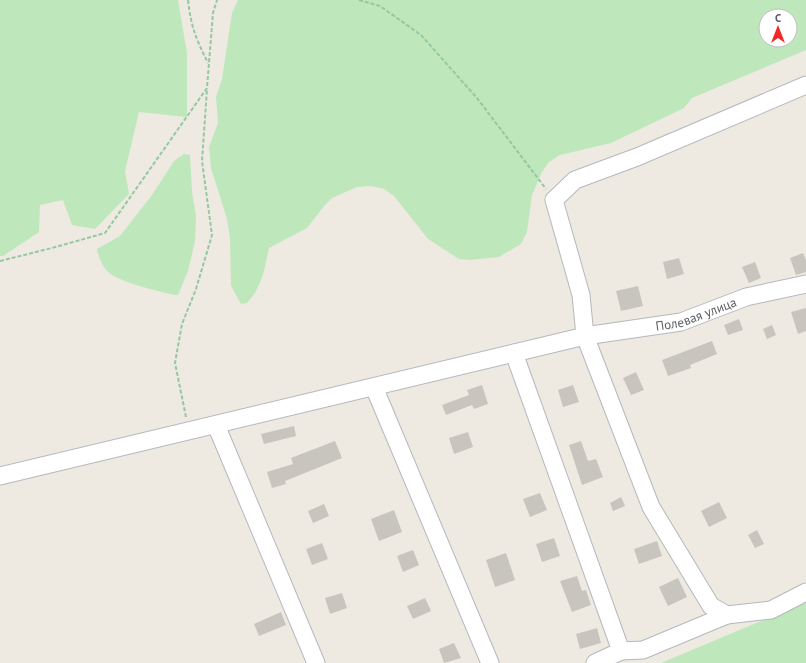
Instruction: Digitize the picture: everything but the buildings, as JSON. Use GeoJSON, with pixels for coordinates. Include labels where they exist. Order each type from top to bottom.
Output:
{"type":"FeatureCollection","features":[{"type":"Feature","properties":{"kind":"street"},"geometry":{"type":"LineString","coordinates":[[726,615],[711,606],[651,507],[585,336],[581,295],[554,200],[575,180],[637,158],[806,85]]}},
{"type":"Feature","properties":{"kind":"street","name":"Полевая улица"},"geometry":{"type":"LineString","coordinates":[[0,476],[585,336],[681,322],[746,297],[806,284]]}},
{"type":"Feature","properties":{"kind":"street"},"geometry":{"type":"LineString","coordinates":[[514,353],[621,651]]}},
{"type":"Feature","properties":{"kind":"street"},"geometry":{"type":"LineString","coordinates":[[374,387],[490,663]]}},
{"type":"Feature","properties":{"kind":"street"},"geometry":{"type":"LineString","coordinates":[[216,425],[316,663]]}},
{"type":"Feature","properties":{"kind":"street"},"geometry":{"type":"LineString","coordinates":[[595,663],[621,651],[643,650],[726,615],[771,610],[806,592]]}},
{"type":"Feature","properties":{"kind":"path"},"geometry":{"type":"LineString","coordinates":[[188,0],[190,19],[195,38],[208,63]]}},
{"type":"Feature","properties":{"kind":"path"},"geometry":{"type":"LineString","coordinates":[[190,431],[175,363],[182,324],[196,289],[212,235],[202,161],[208,63],[213,13],[217,0]]}},
{"type":"Feature","properties":{"kind":"path"},"geometry":{"type":"LineString","coordinates":[[359,0],[380,6],[420,35],[478,98],[554,200]]}},
{"type":"Feature","properties":{"kind":"path"},"geometry":{"type":"LineString","coordinates":[[0,260],[52,248],[105,233],[207,88]]}},
{"type":"Feature","properties":{"kind":"green space"},"geometry":{"type":"Polygon","coordinates":[[[0,0],[178,0],[187,53],[187,117],[139,112],[125,171],[129,194],[95,229],[72,225],[63,200],[40,205],[39,232],[3,256],[0,256],[0,0]]]}},
{"type":"Feature","properties":{"kind":"green space"},"geometry":{"type":"Polygon","coordinates":[[[238,0],[806,0],[806,50],[692,98],[684,108],[611,143],[560,155],[549,162],[542,172],[532,195],[527,232],[521,244],[499,257],[470,260],[459,259],[428,239],[394,196],[384,189],[371,186],[357,187],[332,198],[307,228],[269,248],[260,283],[247,303],[241,304],[231,286],[230,238],[227,219],[211,168],[209,147],[218,123],[216,97],[222,79],[232,13],[238,0]]]}},
{"type":"Feature","properties":{"kind":"green space"},"geometry":{"type":"Polygon","coordinates":[[[184,154],[190,155],[192,192],[196,216],[195,241],[188,271],[178,295],[144,287],[117,278],[106,270],[102,264],[97,249],[120,236],[152,195],[174,161],[184,154]]]}},
{"type":"Feature","properties":{"kind":"green space"},"geometry":{"type":"Polygon","coordinates":[[[806,601],[806,663],[661,663],[804,603],[806,601]]]}}]}
